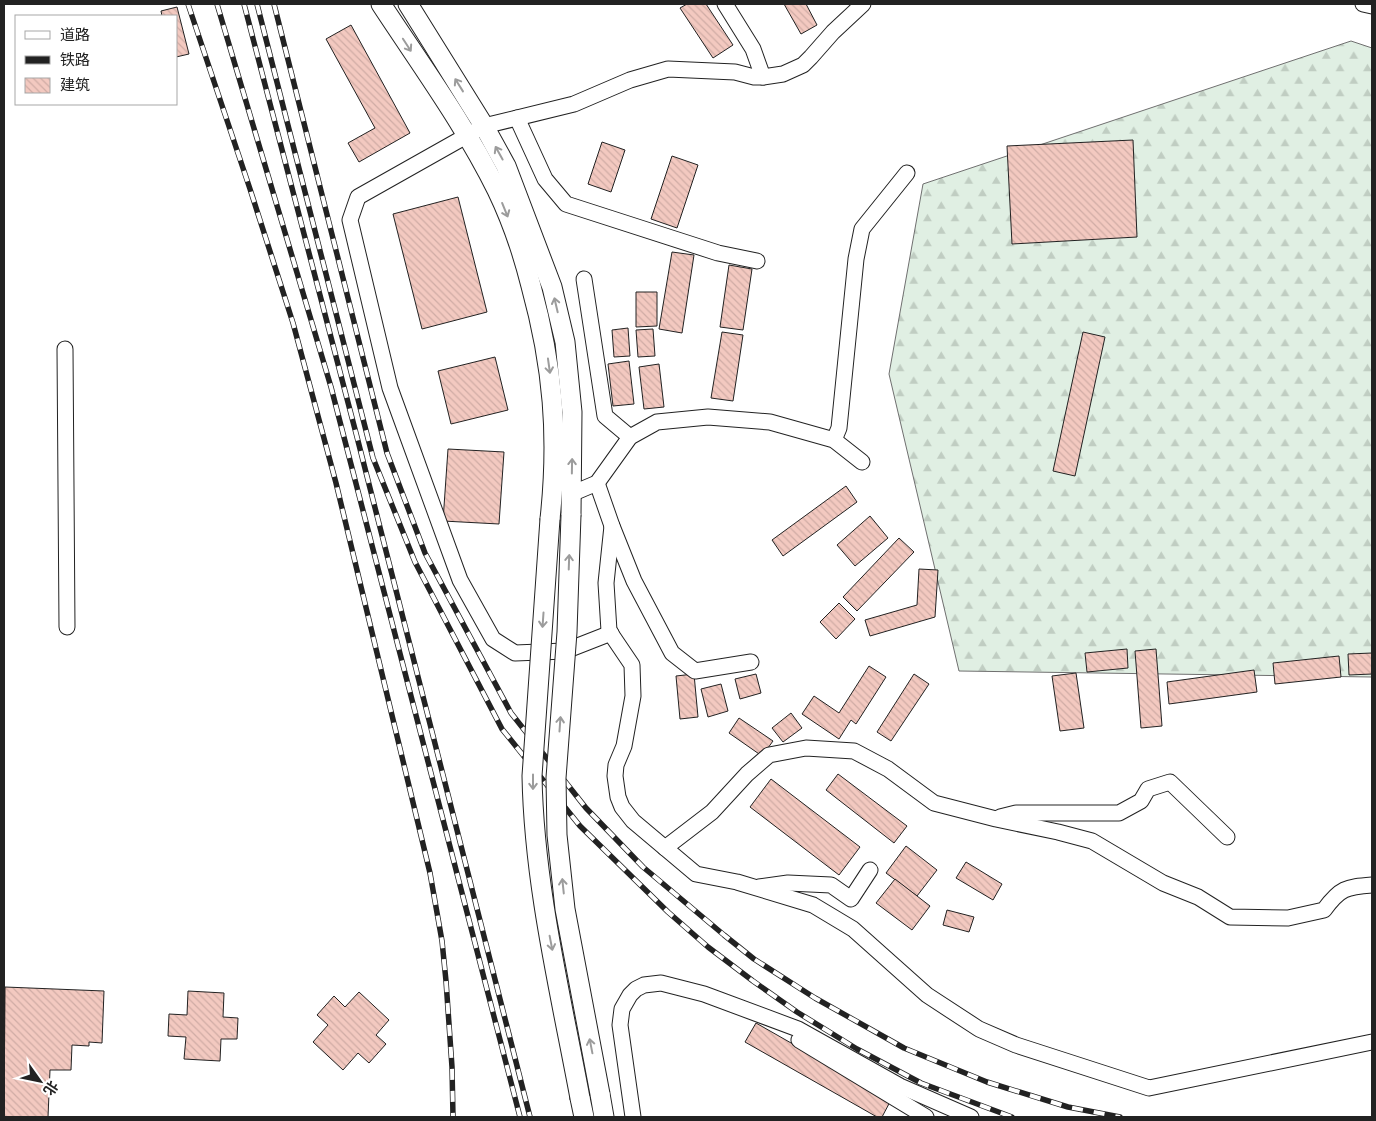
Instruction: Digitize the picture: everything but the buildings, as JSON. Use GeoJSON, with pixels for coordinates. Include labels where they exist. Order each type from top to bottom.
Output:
{"type":"FeatureCollection","features":[{"type":"Feature","properties":{"kind":"main road"},"geometry":{"type":"LineString","coordinates":[[381,4],[467,136],[498,191],[522,251],[541,322],[547,353],[554,417],[554,472],[532,776],[533,803],[540,886],[584,1117]]}},
{"type":"Feature","properties":{"kind":"main road"},"geometry":{"type":"LineString","coordinates":[[408,4],[484,126],[506,166],[552,287],[565,342],[572,412],[572,494],[567,632],[556,778],[558,835],[565,909],[604,1117]]}},
{"type":"Feature","properties":{"kind":"street"},"geometry":{"type":"LineString","coordinates":[[724,4],[753,49],[763,77]]}},
{"type":"Feature","properties":{"kind":"street"},"geometry":{"type":"LineString","coordinates":[[611,632],[565,651],[515,653],[493,639],[460,580],[390,388],[350,220],[358,197],[484,126],[574,104],[630,80],[668,69],[735,72],[763,77],[783,74],[802,64],[863,4]]}},
{"type":"Feature","properties":{"kind":"street"},"geometry":{"type":"LineString","coordinates":[[1363,4],[1372,6]]}},
{"type":"Feature","properties":{"kind":"street"},"geometry":{"type":"LineString","coordinates":[[517,118],[545,179],[566,204],[718,253],[758,261]]}},
{"type":"Feature","properties":{"kind":"street"},"geometry":{"type":"LineString","coordinates":[[834,440],[839,428],[856,259],[862,228],[907,174]]}},
{"type":"Feature","properties":{"kind":"street"},"geometry":{"type":"LineString","coordinates":[[584,279],[605,416],[630,437]]}},
{"type":"Feature","properties":{"kind":"street"},"geometry":{"type":"LineString","coordinates":[[65,349],[67,627]]}},
{"type":"Feature","properties":{"kind":"street"},"geometry":{"type":"LineString","coordinates":[[572,494],[597,483],[630,437],[657,422],[708,417],[770,422],[834,440],[862,462]]}},
{"type":"Feature","properties":{"kind":"street"},"geometry":{"type":"LineString","coordinates":[[597,483],[634,581],[672,653],[695,671],[751,662]]}},
{"type":"Feature","properties":{"kind":"street"},"geometry":{"type":"LineString","coordinates":[[612,526],[606,583],[611,632],[632,665],[633,696],[624,746],[619,755],[615,776],[618,797],[622,807],[633,821],[696,874],[737,882],[813,905],[854,929],[927,995],[979,1028],[1016,1045],[1149,1088],[1372,1042]]}},
{"type":"Feature","properties":{"kind":"street"},"geometry":{"type":"LineString","coordinates":[[665,848],[712,812],[747,774],[769,755],[806,748],[854,751],[888,768],[934,803],[1058,832],[1092,842],[1163,884],[1198,897],[1230,917],[1288,918],[1324,910],[1335,894],[1352,887],[1372,885]]}},
{"type":"Feature","properties":{"kind":"street"},"geometry":{"type":"LineString","coordinates":[[996,819],[1016,813],[1119,813],[1141,801],[1148,790],[1170,782],[1227,837]]}},
{"type":"Feature","properties":{"kind":"street"},"geometry":{"type":"LineString","coordinates":[[755,888],[788,882],[831,885],[850,899],[870,870]]}},
{"type":"Feature","properties":{"kind":"street"},"geometry":{"type":"LineString","coordinates":[[633,1117],[620,1017],[625,1002],[636,990],[644,985],[661,983],[704,994],[798,1029],[900,1086],[971,1117]]}},
{"type":"Feature","properties":{"kind":"street"},"geometry":{"type":"LineString","coordinates":[[777,1021],[803,1044],[926,1117]]}},
{"type":"Feature","properties":{"kind":"green space"},"geometry":{"type":"Polygon","coordinates":[[[1351,41],[1372,48],[1372,677],[959,671],[889,374],[923,184],[1351,41]]]}},
{"type":"Feature","properties":{"kind":"railway"},"geometry":{"type":"LineString","coordinates":[[188,4],[293,323],[336,483],[430,873],[442,941],[446,981],[452,1067],[453,1117]]}},
{"type":"Feature","properties":{"kind":"railway"},"geometry":{"type":"LineString","coordinates":[[217,4],[331,387],[520,1117]]}},
{"type":"Feature","properties":{"kind":"railway"},"geometry":{"type":"LineString","coordinates":[[244,4],[357,437],[530,1117]]}},
{"type":"Feature","properties":{"kind":"railway"},"geometry":{"type":"LineString","coordinates":[[257,4],[373,458],[415,562],[502,729],[580,826],[668,912],[708,947],[797,1012],[857,1049],[921,1083],[1012,1117]]}},
{"type":"Feature","properties":{"kind":"railway"},"geometry":{"type":"LineString","coordinates":[[274,4],[387,453],[425,553],[511,713],[586,808],[643,867],[754,959],[815,998],[904,1048],[987,1082],[1068,1107],[1120,1117]]}}]}
